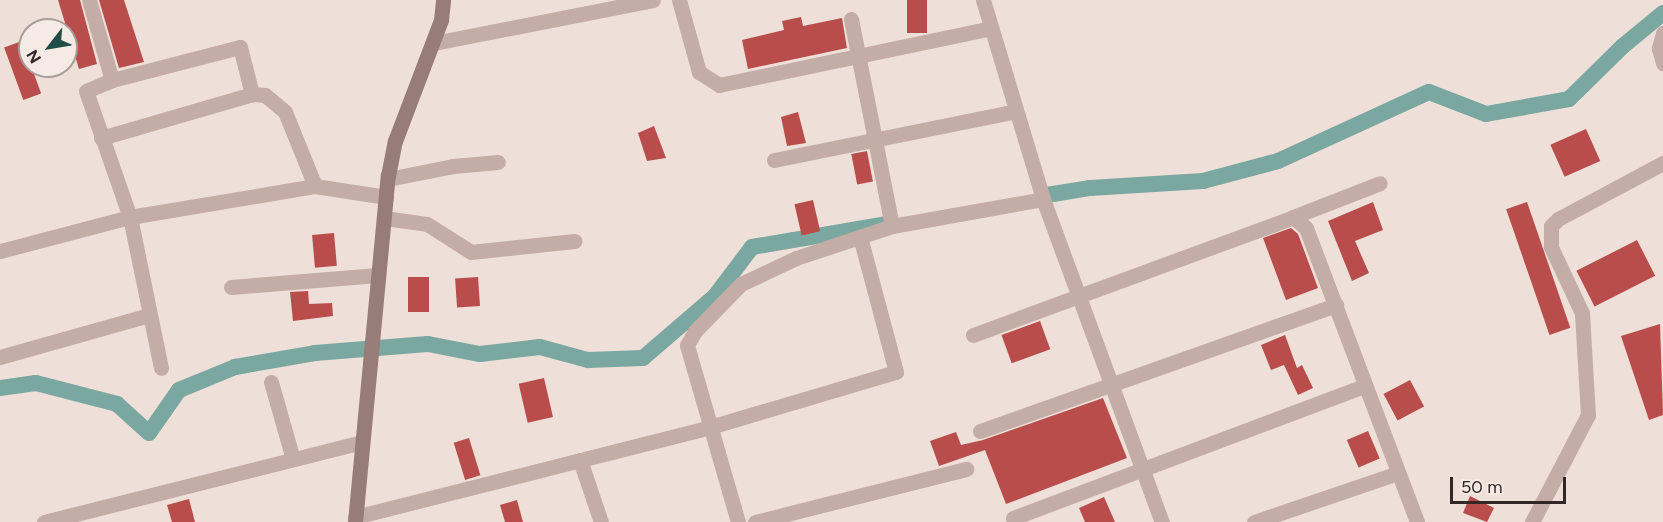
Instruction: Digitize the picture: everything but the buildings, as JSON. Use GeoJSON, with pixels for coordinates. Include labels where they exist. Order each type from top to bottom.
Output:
{"type":"FeatureCollection","features":[{"type":"Feature","properties":{"kind":"street"},"geometry":{"type":"LineString","coordinates":[[89,0],[112,81]]}},
{"type":"Feature","properties":{"kind":"street"},"geometry":{"type":"LineString","coordinates":[[443,0],[434,43],[395,141],[388,179],[355,520],[711,427],[896,372],[860,237]]}},
{"type":"Feature","properties":{"kind":"street"},"geometry":{"type":"LineString","coordinates":[[434,43],[653,0]]}},
{"type":"Feature","properties":{"kind":"street"},"geometry":{"type":"LineString","coordinates":[[679,0],[699,72],[719,85],[991,28]]}},
{"type":"Feature","properties":{"kind":"street"},"geometry":{"type":"LineString","coordinates":[[983,0],[1043,199],[1162,522]]}},
{"type":"Feature","properties":{"kind":"street"},"geometry":{"type":"LineString","coordinates":[[851,19],[892,226]]}},
{"type":"Feature","properties":{"kind":"street"},"geometry":{"type":"LineString","coordinates":[[1663,33],[1659,48],[1663,63]]}},
{"type":"Feature","properties":{"kind":"street"},"geometry":{"type":"LineString","coordinates":[[160,368],[130,217],[86,91],[112,81],[240,47],[252,94]]}},
{"type":"Feature","properties":{"kind":"street"},"geometry":{"type":"LineString","coordinates":[[101,138],[252,94],[265,95],[285,112],[315,186]]}},
{"type":"Feature","properties":{"kind":"street"},"geometry":{"type":"LineString","coordinates":[[774,160],[1016,111]]}},
{"type":"Feature","properties":{"kind":"street"},"geometry":{"type":"LineString","coordinates":[[388,179],[498,162]]}},
{"type":"Feature","properties":{"kind":"street"},"geometry":{"type":"LineString","coordinates":[[1532,522],[1588,415],[1582,314],[1551,248],[1551,226],[1558,219],[1663,163]]}},
{"type":"Feature","properties":{"kind":"street"},"geometry":{"type":"LineString","coordinates":[[973,335],[1380,183]]}},
{"type":"Feature","properties":{"kind":"street"},"geometry":{"type":"LineString","coordinates":[[0,251],[130,217],[315,186],[386,197]]}},
{"type":"Feature","properties":{"kind":"street"},"geometry":{"type":"LineString","coordinates":[[738,522],[687,345],[696,331],[741,284],[796,258],[892,226],[1043,199]]}},
{"type":"Feature","properties":{"kind":"street"},"geometry":{"type":"LineString","coordinates":[[1293,217],[1306,228],[1417,522]]}},
{"type":"Feature","properties":{"kind":"street"},"geometry":{"type":"LineString","coordinates":[[384,218],[427,224],[471,252],[574,241]]}},
{"type":"Feature","properties":{"kind":"street"},"geometry":{"type":"LineString","coordinates":[[231,287],[378,276]]}},
{"type":"Feature","properties":{"kind":"street"},"geometry":{"type":"LineString","coordinates":[[980,431],[1336,305]]}},
{"type":"Feature","properties":{"kind":"street"},"geometry":{"type":"LineString","coordinates":[[0,357],[149,315]]}},
{"type":"Feature","properties":{"kind":"street"},"geometry":{"type":"LineString","coordinates":[[271,382],[293,459]]}},
{"type":"Feature","properties":{"kind":"street"},"geometry":{"type":"LineString","coordinates":[[1013,518],[1364,386]]}},
{"type":"Feature","properties":{"kind":"street"},"geometry":{"type":"LineString","coordinates":[[44,522],[362,442]]}},
{"type":"Feature","properties":{"kind":"street"},"geometry":{"type":"LineString","coordinates":[[580,460],[601,522]]}},
{"type":"Feature","properties":{"kind":"street"},"geometry":{"type":"LineString","coordinates":[[755,522],[966,469]]}},
{"type":"Feature","properties":{"kind":"street"},"geometry":{"type":"LineString","coordinates":[[1254,522],[1398,473]]}},
{"type":"Feature","properties":{"kind":"waterway"},"geometry":{"type":"LineString","coordinates":[[1047,195],[1090,188],[1203,181],[1278,161],[1429,92],[1486,114],[1569,99],[1623,46],[1663,13]]}},
{"type":"Feature","properties":{"kind":"waterway"},"geometry":{"type":"LineString","coordinates":[[0,388],[36,383],[117,404],[149,433],[179,390],[235,367],[315,353],[428,344],[480,354],[540,347],[588,360],[643,358],[715,296],[752,247],[886,224]]}}]}
